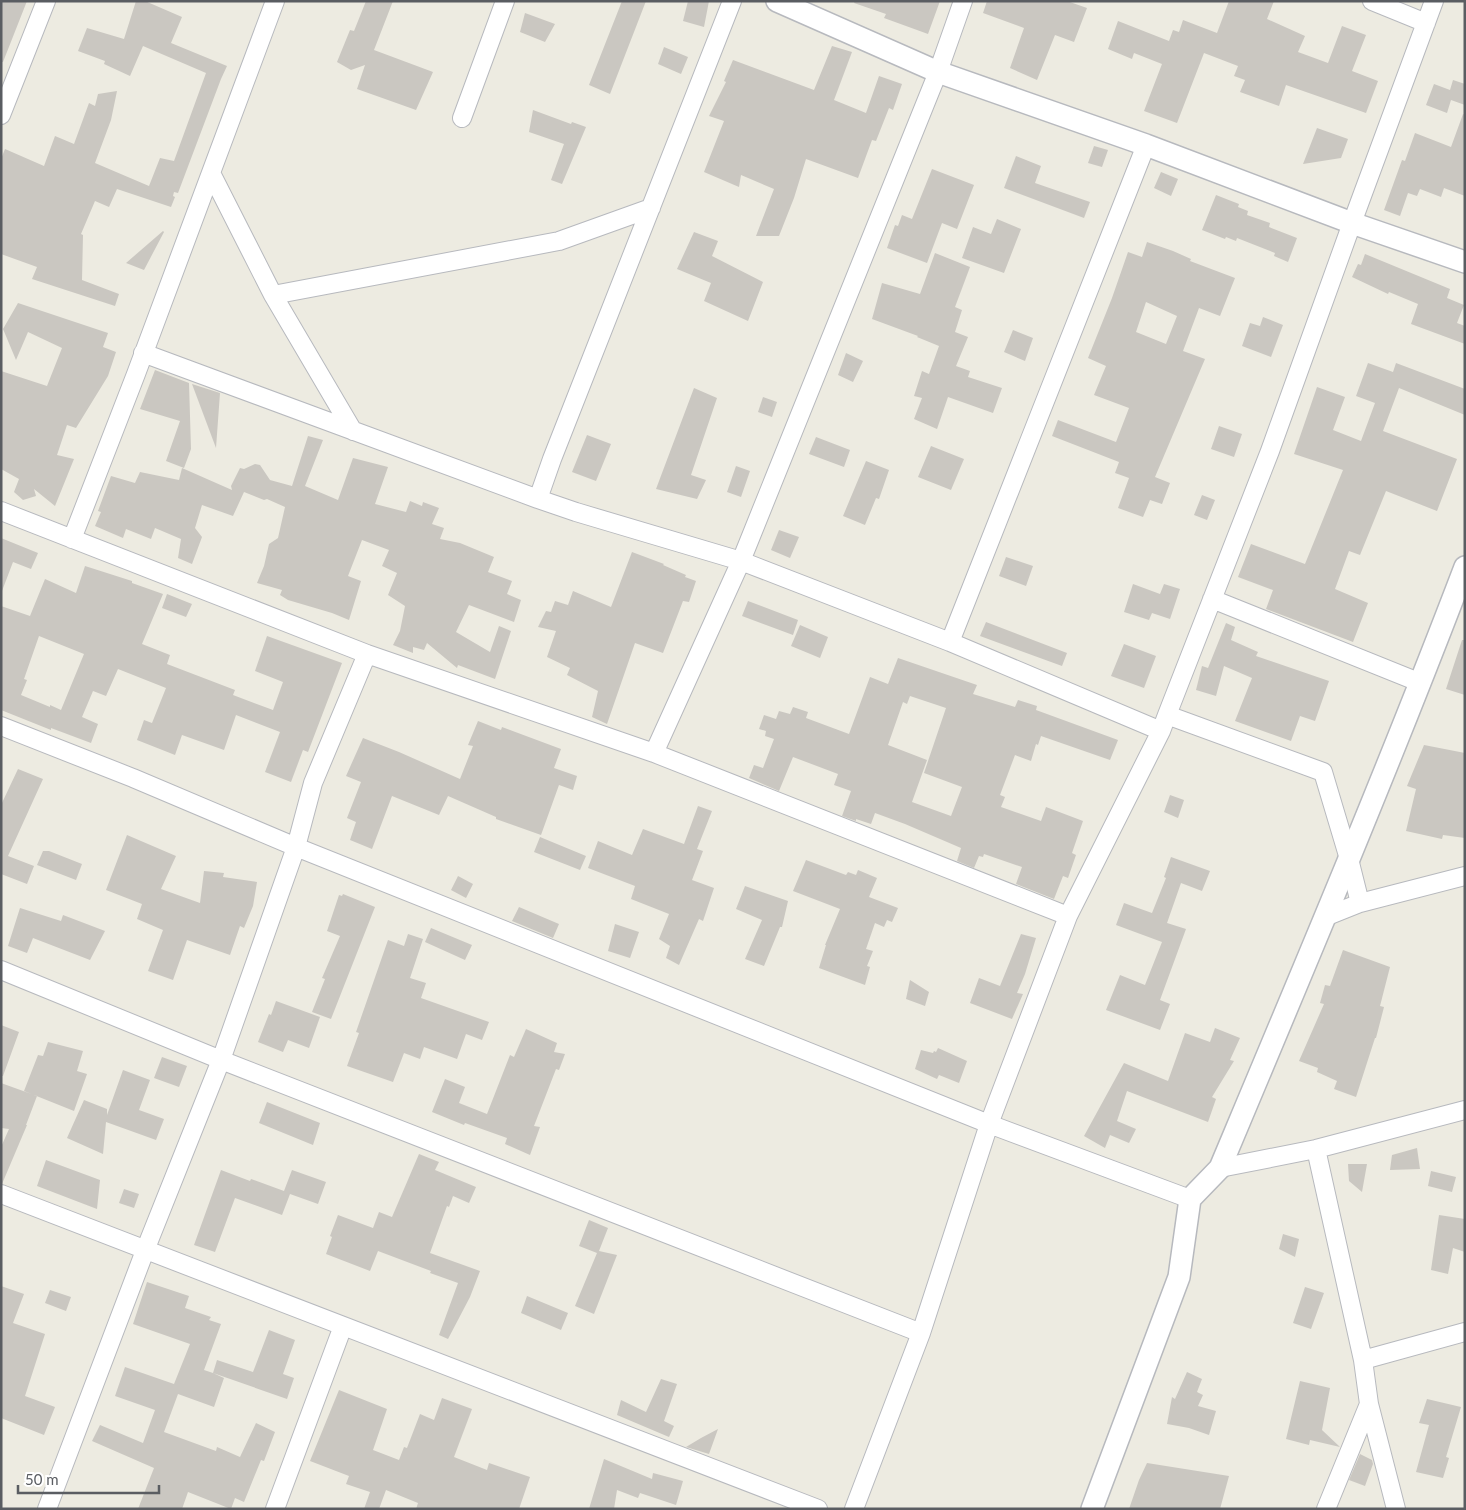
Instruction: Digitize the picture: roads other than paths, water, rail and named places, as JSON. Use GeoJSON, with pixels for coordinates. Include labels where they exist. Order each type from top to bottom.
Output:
{"type":"FeatureCollection","features":[{"type":"Feature","properties":{"kind":"street"},"geometry":{"type":"LineString","coordinates":[[1,116],[46,1]]}},
{"type":"Feature","properties":{"kind":"street"},"geometry":{"type":"LineString","coordinates":[[72,539],[275,1]]}},
{"type":"Feature","properties":{"kind":"street"},"geometry":{"type":"LineString","coordinates":[[462,118],[505,1]]}},
{"type":"Feature","properties":{"kind":"street"},"geometry":{"type":"LineString","coordinates":[[538,499],[732,1]]}},
{"type":"Feature","properties":{"kind":"street"},"geometry":{"type":"LineString","coordinates":[[778,1],[938,72],[1146,145],[1352,223],[1465,262]]}},
{"type":"Feature","properties":{"kind":"street"},"geometry":{"type":"LineString","coordinates":[[654,754],[741,561],[938,72],[963,1]]}},
{"type":"Feature","properties":{"kind":"street"},"geometry":{"type":"LineString","coordinates":[[1372,1],[1426,23]]}},
{"type":"Feature","properties":{"kind":"street"},"geometry":{"type":"LineString","coordinates":[[854,1509],[921,1333],[989,1124],[1068,916],[1168,715],[1270,451],[1434,1]]}},
{"type":"Feature","properties":{"kind":"street"},"geometry":{"type":"LineString","coordinates":[[950,642],[1146,145]]}},
{"type":"Feature","properties":{"kind":"street"},"geometry":{"type":"LineString","coordinates":[[211,173],[273,295],[353,431]]}},
{"type":"Feature","properties":{"kind":"street"},"geometry":{"type":"LineString","coordinates":[[273,295],[559,241],[651,208]]}},
{"type":"Feature","properties":{"kind":"street"},"geometry":{"type":"LineString","coordinates":[[143,353],[538,499],[741,561],[950,642],[1161,731]]}},
{"type":"Feature","properties":{"kind":"street"},"geometry":{"type":"LineString","coordinates":[[1,511],[367,654],[654,754],[1068,916]]}},
{"type":"Feature","properties":{"kind":"street"},"geometry":{"type":"LineString","coordinates":[[1092,1509],[1179,1277],[1190,1199],[1220,1168],[1421,683],[1465,567]]}},
{"type":"Feature","properties":{"kind":"street"},"geometry":{"type":"LineString","coordinates":[[1212,599],[1421,683]]}},
{"type":"Feature","properties":{"kind":"street"},"geometry":{"type":"LineString","coordinates":[[47,1509],[146,1248],[221,1060],[296,847],[313,783],[367,654]]}},
{"type":"Feature","properties":{"kind":"street"},"geometry":{"type":"LineString","coordinates":[[1168,715],[1323,772],[1360,903]]}},
{"type":"Feature","properties":{"kind":"street"},"geometry":{"type":"LineString","coordinates":[[1,726],[133,778],[296,847],[989,1124],[1190,1199]]}},
{"type":"Feature","properties":{"kind":"street"},"geometry":{"type":"LineString","coordinates":[[1325,917],[1360,903],[1465,876]]}},
{"type":"Feature","properties":{"kind":"street"},"geometry":{"type":"LineString","coordinates":[[1,970],[221,1060],[921,1333]]}},
{"type":"Feature","properties":{"kind":"street"},"geometry":{"type":"LineString","coordinates":[[1220,1168],[1316,1149],[1465,1110]]}},
{"type":"Feature","properties":{"kind":"street"},"geometry":{"type":"LineString","coordinates":[[1316,1149],[1363,1360],[1368,1404],[1396,1509]]}},
{"type":"Feature","properties":{"kind":"street"},"geometry":{"type":"LineString","coordinates":[[1,1194],[146,1248],[818,1509]]}},
{"type":"Feature","properties":{"kind":"street"},"geometry":{"type":"LineString","coordinates":[[275,1509],[343,1326]]}},
{"type":"Feature","properties":{"kind":"street"},"geometry":{"type":"LineString","coordinates":[[1363,1360],[1465,1332]]}},
{"type":"Feature","properties":{"kind":"street"},"geometry":{"type":"LineString","coordinates":[[1326,1509],[1368,1404]]}}]}
